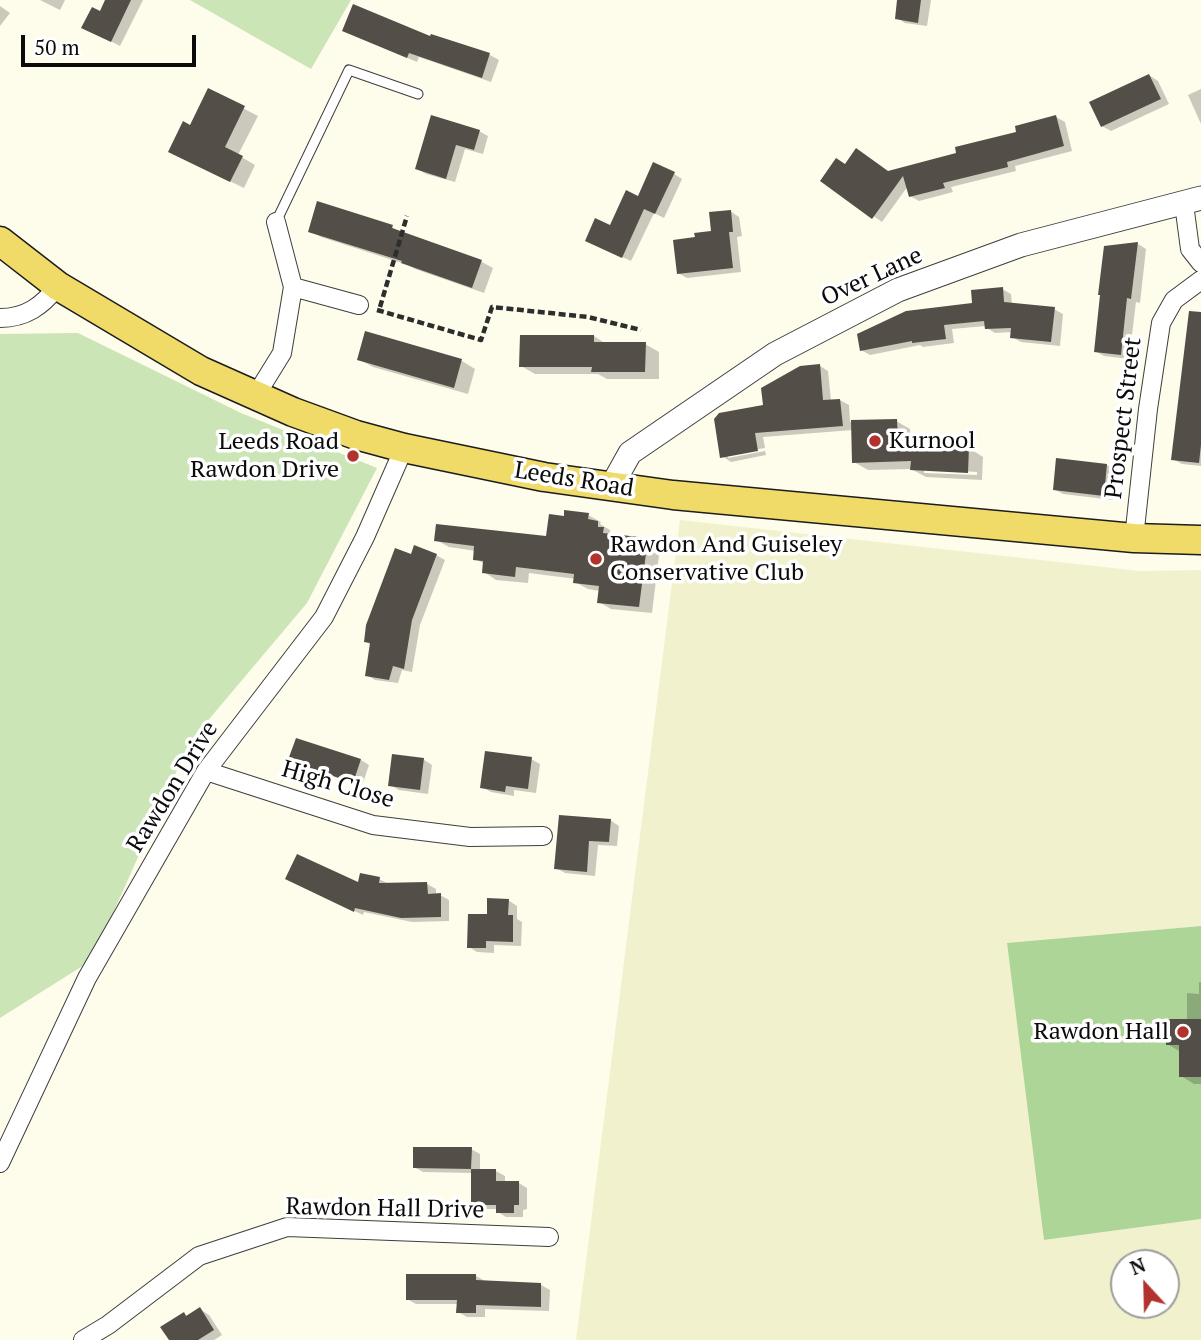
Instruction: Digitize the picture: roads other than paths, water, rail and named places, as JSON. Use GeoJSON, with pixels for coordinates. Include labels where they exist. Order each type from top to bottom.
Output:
{"type":"FeatureCollection","features":[{"type":"Feature","properties":{"kind":"main road","name":"Leeds Road"},"geometry":{"type":"LineString","coordinates":[[0,241],[58,286],[201,371],[293,412],[356,435],[404,448],[544,477],[673,495],[1134,537],[1201,540]]}},
{"type":"Feature","properties":{"kind":"street"},"geometry":{"type":"LineString","coordinates":[[1193,201],[1190,249],[1201,263]]}},
{"type":"Feature","properties":{"kind":"street","name":"Over Lane"},"geometry":{"type":"LineString","coordinates":[[611,487],[631,453],[775,354],[898,290],[1021,245],[1193,201]]}},
{"type":"Feature","properties":{"kind":"street"},"geometry":{"type":"LineString","coordinates":[[256,395],[282,353],[293,287],[276,222]]}},
{"type":"Feature","properties":{"kind":"street","name":"Prospect Street"},"geometry":{"type":"LineString","coordinates":[[1134,537],[1148,409],[1161,323],[1174,300],[1201,280]]}},
{"type":"Feature","properties":{"kind":"street"},"geometry":{"type":"LineString","coordinates":[[0,318],[20,316],[32,310],[47,300],[58,286]]}},
{"type":"Feature","properties":{"kind":"street"},"geometry":{"type":"LineString","coordinates":[[293,287],[359,305]]}},
{"type":"Feature","properties":{"kind":"street","name":"Rawdon Drive"},"geometry":{"type":"LineString","coordinates":[[0,1163],[87,978],[206,771],[324,617],[365,537],[404,448]]}},
{"type":"Feature","properties":{"kind":"street","name":"High Close"},"geometry":{"type":"LineString","coordinates":[[206,771],[373,825],[470,837],[543,836]]}},
{"type":"Feature","properties":{"kind":"street","name":"Rawdon Hall Drive"},"geometry":{"type":"LineString","coordinates":[[83,1340],[108,1325],[200,1256],[287,1227],[549,1237]]}},
{"type":"Feature","properties":{"kind":"lane"},"geometry":{"type":"LineString","coordinates":[[276,222],[349,70],[418,94]]}},
{"type":"Feature","properties":{"kind":"place","name":"Kurnool"},"geometry":{"type":"Point","coordinates":[875,441]}},
{"type":"Feature","properties":{"kind":"place","name":"Leeds Road Rawdon Drive"},"geometry":{"type":"Point","coordinates":[353,456]}},
{"type":"Feature","properties":{"kind":"place","name":"Rawdon And Guiseley Conservative Club"},"geometry":{"type":"Point","coordinates":[596,559]}},
{"type":"Feature","properties":{"kind":"place","name":"Rawdon Hall"},"geometry":{"type":"Point","coordinates":[1183,1032]}}]}
